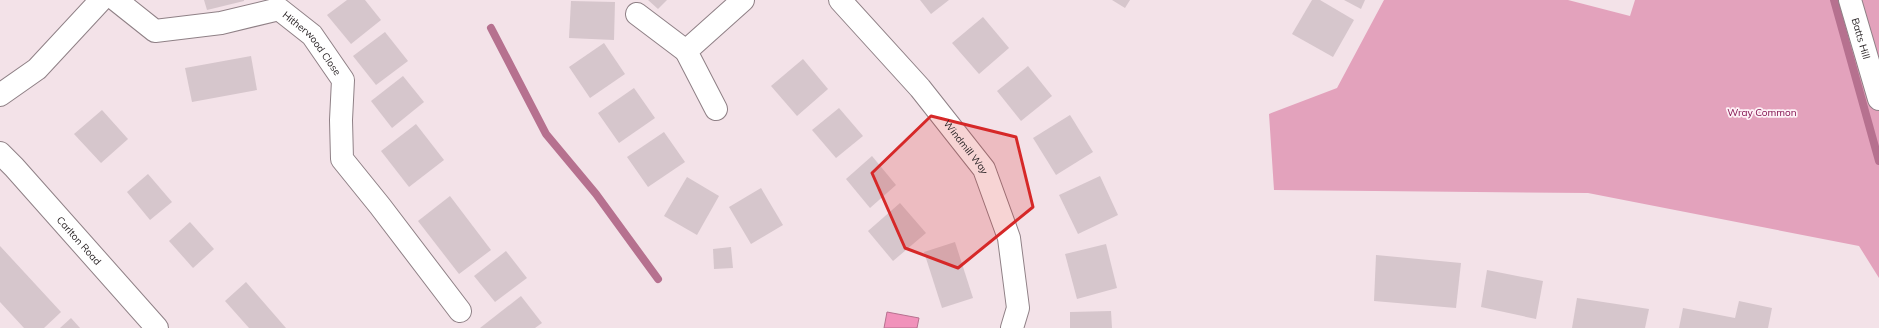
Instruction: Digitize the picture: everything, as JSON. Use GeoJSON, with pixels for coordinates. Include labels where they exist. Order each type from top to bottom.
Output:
{"type":"FeatureCollection","features":[{"type":"Feature","properties":{"kind":"street"},"geometry":{"type":"LineString","coordinates":[[0,95],[37,69],[101,0]]}},
{"type":"Feature","properties":{"kind":"street","name":"Hitherwood Close"},"geometry":{"type":"LineString","coordinates":[[116,0],[155,31],[221,24],[279,9],[312,35],[343,80],[341,120],[342,159],[460,311]]}},
{"type":"Feature","properties":{"kind":"street"},"geometry":{"type":"LineString","coordinates":[[686,51],[743,0]]}},
{"type":"Feature","properties":{"kind":"street","name":"Windmill Way"},"geometry":{"type":"LineString","coordinates":[[840,0],[920,88],[984,169],[1009,238],[1018,308],[1012,328]]}},
{"type":"Feature","properties":{"kind":"street","name":"Batts Hill"},"geometry":{"type":"LineString","coordinates":[[1850,0],[1879,99]]}},
{"type":"Feature","properties":{"kind":"street"},"geometry":{"type":"LineString","coordinates":[[637,14],[686,51],[716,109]]}},
{"type":"Feature","properties":{"kind":"street","name":"Carlton Road"},"geometry":{"type":"LineString","coordinates":[[0,153],[156,328]]}},
{"type":"Feature","properties":{"kind":"highlighted area"},"geometry":{"type":"Polygon","coordinates":[[[931,116],[1016,137],[1033,207],[958,268],[905,248],[872,173],[931,116]]]}},
{"type":"Feature","properties":{"kind":"green space","name":"Wray Common"},"geometry":{"type":"Polygon","coordinates":[[[1384,0],[1568,0],[1630,16],[1635,0],[1879,0],[1879,278],[1859,246],[1588,193],[1274,190],[1269,114],[1337,88],[1384,0]]]}},
{"type":"Feature","properties":{"kind":"shaded area"},"geometry":{"type":"Polygon","coordinates":[[[887,312],[919,318],[917,328],[884,328],[887,312]]]}},
{"type":"Feature","properties":{"kind":"building"},"geometry":{"type":"Polygon","coordinates":[[[204,0],[244,0],[244,1],[207,10],[204,0]]]}},
{"type":"Feature","properties":{"kind":"building"},"geometry":{"type":"Polygon","coordinates":[[[347,0],[365,0],[381,20],[351,44],[327,15],[347,0]]]}},
{"type":"Feature","properties":{"kind":"building"},"geometry":{"type":"Polygon","coordinates":[[[648,0],[667,0],[658,9],[648,0]]]}},
{"type":"Feature","properties":{"kind":"building"},"geometry":{"type":"Polygon","coordinates":[[[920,0],[949,0],[931,14],[920,0]]]}},
{"type":"Feature","properties":{"kind":"building"},"geometry":{"type":"Polygon","coordinates":[[[1112,0],[1130,0],[1125,8],[1112,0]]]}},
{"type":"Feature","properties":{"kind":"building"},"geometry":{"type":"Polygon","coordinates":[[[1312,0],[1320,0],[1354,20],[1333,57],[1292,34],[1312,0]]]}},
{"type":"Feature","properties":{"kind":"building"},"geometry":{"type":"Polygon","coordinates":[[[1344,0],[1365,0],[1361,9],[1344,0]]]}},
{"type":"Feature","properties":{"kind":"building"},"geometry":{"type":"Polygon","coordinates":[[[571,1],[615,2],[614,40],[569,38],[571,1]]]}},
{"type":"Feature","properties":{"kind":"building"},"geometry":{"type":"Polygon","coordinates":[[[983,17],[1009,48],[979,74],[952,43],[983,17]]]}},
{"type":"Feature","properties":{"kind":"building"},"geometry":{"type":"Polygon","coordinates":[[[385,32],[408,61],[376,85],[353,56],[385,32]]]}},
{"type":"Feature","properties":{"kind":"building"},"geometry":{"type":"Polygon","coordinates":[[[604,43],[625,74],[590,98],[569,67],[604,43]]]}},
{"type":"Feature","properties":{"kind":"building"},"geometry":{"type":"Polygon","coordinates":[[[251,56],[257,90],[192,102],[185,68],[251,56]]]}},
{"type":"Feature","properties":{"kind":"building"},"geometry":{"type":"Polygon","coordinates":[[[803,59],[828,89],[797,116],[771,86],[803,59]]]}},
{"type":"Feature","properties":{"kind":"building"},"geometry":{"type":"Polygon","coordinates":[[[1028,66],[1052,96],[1021,121],[997,91],[1028,66]]]}},
{"type":"Feature","properties":{"kind":"building"},"geometry":{"type":"Polygon","coordinates":[[[403,76],[424,102],[392,128],[371,101],[403,76]]]}},
{"type":"Feature","properties":{"kind":"building"},"geometry":{"type":"Polygon","coordinates":[[[634,88],[655,118],[619,143],[598,113],[634,88]]]}},
{"type":"Feature","properties":{"kind":"building"},"geometry":{"type":"Polygon","coordinates":[[[839,108],[863,136],[836,158],[812,130],[839,108]]]}},
{"type":"Feature","properties":{"kind":"building"},"geometry":{"type":"Polygon","coordinates":[[[102,110],[128,139],[101,163],[74,134],[102,110]]]}},
{"type":"Feature","properties":{"kind":"building"},"geometry":{"type":"Polygon","coordinates":[[[1070,115],[1093,152],[1056,175],[1033,138],[1070,115]]]}},
{"type":"Feature","properties":{"kind":"building"},"geometry":{"type":"Polygon","coordinates":[[[416,124],[444,160],[409,187],[381,151],[416,124]]]}},
{"type":"Feature","properties":{"kind":"building"},"geometry":{"type":"Polygon","coordinates":[[[664,132],[685,162],[648,187],[627,157],[664,132]]]}},
{"type":"Feature","properties":{"kind":"building"},"geometry":{"type":"Polygon","coordinates":[[[872,156],[896,185],[870,208],[846,179],[872,156]]]}},
{"type":"Feature","properties":{"kind":"building"},"geometry":{"type":"Polygon","coordinates":[[[148,174],[172,202],[150,220],[127,192],[148,174]]]}},
{"type":"Feature","properties":{"kind":"building"},"geometry":{"type":"Polygon","coordinates":[[[1100,176],[1118,215],[1078,234],[1059,195],[1100,176]]]}},
{"type":"Feature","properties":{"kind":"building"},"geometry":{"type":"Polygon","coordinates":[[[687,177],[719,196],[697,235],[664,216],[687,177]]]}},
{"type":"Feature","properties":{"kind":"building"},"geometry":{"type":"Polygon","coordinates":[[[761,188],[783,225],[751,244],[729,207],[761,188]]]}},
{"type":"Feature","properties":{"kind":"building"},"geometry":{"type":"Polygon","coordinates":[[[450,196],[491,250],[459,274],[418,221],[450,196]]]}},
{"type":"Feature","properties":{"kind":"building"},"geometry":{"type":"Polygon","coordinates":[[[900,203],[926,233],[893,261],[868,231],[900,203]]]}},
{"type":"Feature","properties":{"kind":"building"},"geometry":{"type":"Polygon","coordinates":[[[190,222],[214,249],[193,268],[169,241],[190,222]]]}},
{"type":"Feature","properties":{"kind":"building"},"geometry":{"type":"Polygon","coordinates":[[[955,242],[973,298],[942,308],[924,252],[955,242]]]}},
{"type":"Feature","properties":{"kind":"building"},"geometry":{"type":"Polygon","coordinates":[[[1106,244],[1117,288],[1077,299],[1065,254],[1106,244]]]}},
{"type":"Feature","properties":{"kind":"building"},"geometry":{"type":"Polygon","coordinates":[[[0,246],[61,312],[44,328],[24,328],[0,302],[0,246]]]}},
{"type":"Feature","properties":{"kind":"building"},"geometry":{"type":"Polygon","coordinates":[[[731,247],[733,268],[714,269],[713,249],[731,247]]]}},
{"type":"Feature","properties":{"kind":"building"},"geometry":{"type":"Polygon","coordinates":[[[506,251],[527,278],[495,302],[474,276],[506,251]]]}},
{"type":"Feature","properties":{"kind":"building"},"geometry":{"type":"Polygon","coordinates":[[[1376,255],[1461,263],[1456,308],[1374,301],[1376,255]]]}},
{"type":"Feature","properties":{"kind":"building"},"geometry":{"type":"Polygon","coordinates":[[[1487,270],[1543,281],[1536,319],[1481,307],[1487,270]]]}},
{"type":"Feature","properties":{"kind":"building"},"geometry":{"type":"Polygon","coordinates":[[[246,282],[286,328],[249,328],[225,301],[246,282]]]}},
{"type":"Feature","properties":{"kind":"building"},"geometry":{"type":"Polygon","coordinates":[[[521,296],[542,323],[535,328],[480,328],[521,296]]]}},
{"type":"Feature","properties":{"kind":"building"},"geometry":{"type":"Polygon","coordinates":[[[1577,298],[1649,309],[1645,328],[1572,328],[1577,298]]]}},
{"type":"Feature","properties":{"kind":"building"},"geometry":{"type":"Polygon","coordinates":[[[1739,301],[1772,308],[1768,328],[1679,328],[1683,308],[1735,318],[1739,301]]]}},
{"type":"Feature","properties":{"kind":"building"},"geometry":{"type":"Polygon","coordinates":[[[1111,311],[1112,328],[1070,328],[1070,312],[1111,311]]]}},
{"type":"Feature","properties":{"kind":"building"},"geometry":{"type":"Polygon","coordinates":[[[71,318],[80,328],[60,328],[71,318]]]}},
{"type":"Feature","properties":{"kind":"waterway"},"geometry":{"type":"LineString","coordinates":[[1834,0],[1879,161]]}},
{"type":"Feature","properties":{"kind":"waterway"},"geometry":{"type":"LineString","coordinates":[[491,28],[546,134],[596,194],[658,279]]}}]}
